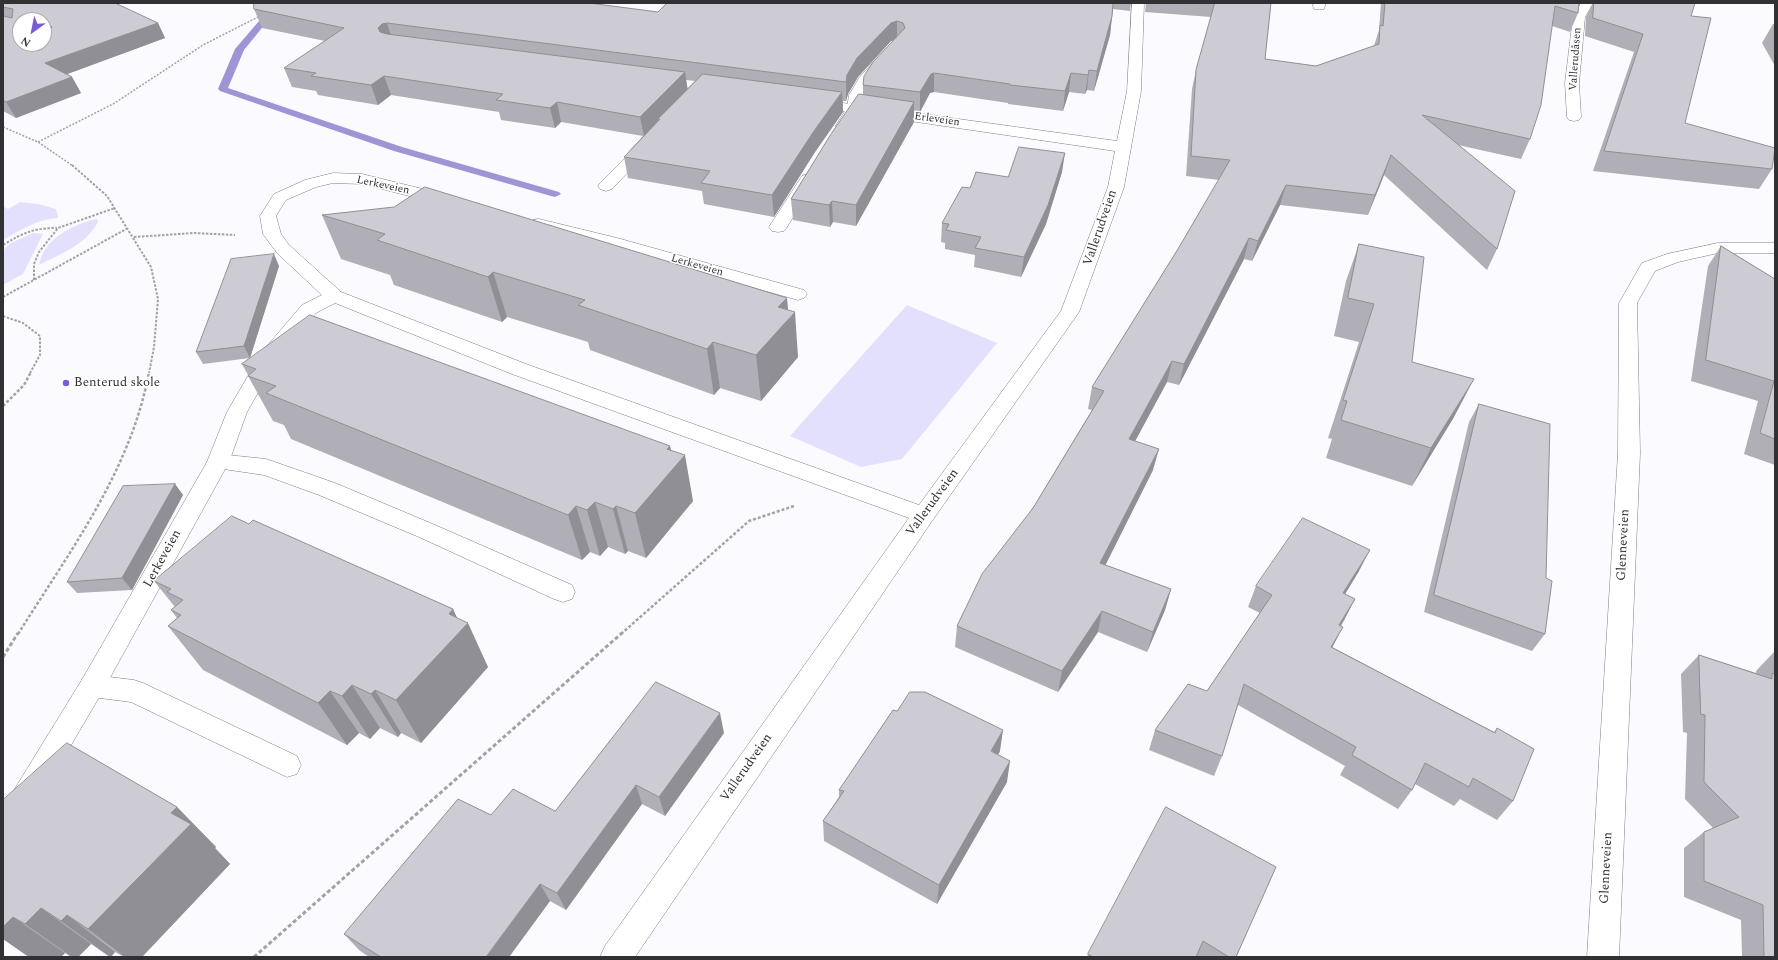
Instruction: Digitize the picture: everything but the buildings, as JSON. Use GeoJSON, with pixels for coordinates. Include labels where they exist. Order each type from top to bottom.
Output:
{"type":"FeatureCollection","features":[{"type":"Feature","properties":{"kind":"street","name":"Vallerudveien"},"geometry":{"type":"LineString","coordinates":[[616,957],[924,514],[1070,312],[1116,187],[1134,91],[1138,3]]}},
{"type":"Feature","properties":{"kind":"street","name":"Vallerudåsen"},"geometry":{"type":"LineString","coordinates":[[1574,117],[1572,83],[1579,18],[1587,3]]}},
{"type":"Feature","properties":{"kind":"street"},"geometry":{"type":"LineString","coordinates":[[836,138],[854,108],[856,95],[866,78],[892,50]]}},
{"type":"Feature","properties":{"kind":"street","name":"Erleveien"},"geometry":{"type":"LineString","coordinates":[[800,101],[1123,147]]}},
{"type":"Feature","properties":{"kind":"street"},"geometry":{"type":"LineString","coordinates":[[606,186],[654,137]]}},
{"type":"Feature","properties":{"kind":"street"},"geometry":{"type":"LineString","coordinates":[[778,227],[815,167]]}},
{"type":"Feature","properties":{"kind":"street","name":"Lerkeveien"},"geometry":{"type":"LineString","coordinates":[[460,204],[362,180],[333,178],[311,183],[280,197],[268,216],[272,234],[283,248],[334,296],[519,369],[924,514]]}},
{"type":"Feature","properties":{"kind":"street","name":"Lerkeveien"},"geometry":{"type":"LineString","coordinates":[[521,219],[611,242],[798,294]]}},
{"type":"Feature","properties":{"kind":"street","name":"Glenneveien"},"geometry":{"type":"LineString","coordinates":[[1603,957],[1629,453],[1628,303],[1648,267],[1673,258],[1718,248],[1775,248]]}},
{"type":"Feature","properties":{"kind":"street","name":"Lerkeveien"},"geometry":{"type":"LineString","coordinates":[[3,834],[92,686],[218,462],[237,412],[268,356],[310,309],[334,296]]}},
{"type":"Feature","properties":{"kind":"street"},"geometry":{"type":"LineString","coordinates":[[218,462],[266,468],[327,489],[427,531],[563,592]]}},
{"type":"Feature","properties":{"kind":"street"},"geometry":{"type":"LineString","coordinates":[[92,686],[134,690],[287,765]]}},
{"type":"Feature","properties":{"kind":"path"},"geometry":{"type":"LineString","coordinates":[[38,142],[113,104],[203,45],[266,13]]}},
{"type":"Feature","properties":{"kind":"path"},"geometry":{"type":"LineString","coordinates":[[3,127],[38,142],[71,164],[107,196],[134,237],[151,267],[158,299],[154,347],[146,389],[123,458],[92,516],[3,657]]}},
{"type":"Feature","properties":{"kind":"path"},"geometry":{"type":"LineString","coordinates":[[3,245],[28,230],[39,227],[58,228],[115,208]]}},
{"type":"Feature","properties":{"kind":"path"},"geometry":{"type":"LineString","coordinates":[[34,280],[34,264],[39,252],[58,228]]}},
{"type":"Feature","properties":{"kind":"path"},"geometry":{"type":"LineString","coordinates":[[3,297],[128,228]]}},
{"type":"Feature","properties":{"kind":"path"},"geometry":{"type":"LineString","coordinates":[[134,237],[194,233],[272,234]]}},
{"type":"Feature","properties":{"kind":"path"},"geometry":{"type":"LineString","coordinates":[[3,316],[23,323],[40,336],[40,354],[24,385],[3,406]]}},
{"type":"Feature","properties":{"kind":"path"},"geometry":{"type":"LineString","coordinates":[[254,957],[749,521],[798,505]]}},
{"type":"Feature","properties":{"kind":"shaded area"},"geometry":{"type":"Polygon","coordinates":[[[20,202],[38,204],[56,209],[58,218],[43,220],[3,240],[3,206],[8,209],[20,202]]]}},
{"type":"Feature","properties":{"kind":"shaded area"},"geometry":{"type":"Polygon","coordinates":[[[97,219],[98,222],[93,230],[80,243],[64,253],[39,265],[46,248],[60,234],[78,225],[97,219]]]}},
{"type":"Feature","properties":{"kind":"shaded area"},"geometry":{"type":"Polygon","coordinates":[[[33,233],[43,234],[23,274],[3,285],[3,250],[11,243],[33,233]]]}},
{"type":"Feature","properties":{"kind":"shaded area"},"geometry":{"type":"Polygon","coordinates":[[[907,305],[997,343],[902,459],[861,467],[790,436],[907,305]]]}},
{"type":"Feature","properties":{"kind":"waterway"},"geometry":{"type":"LineString","coordinates":[[262,23],[240,49],[223,89],[398,149],[555,194]]}},
{"type":"Feature","properties":{"kind":"place","name":"Benterud skole"},"geometry":{"type":"Point","coordinates":[66,383]}}]}
